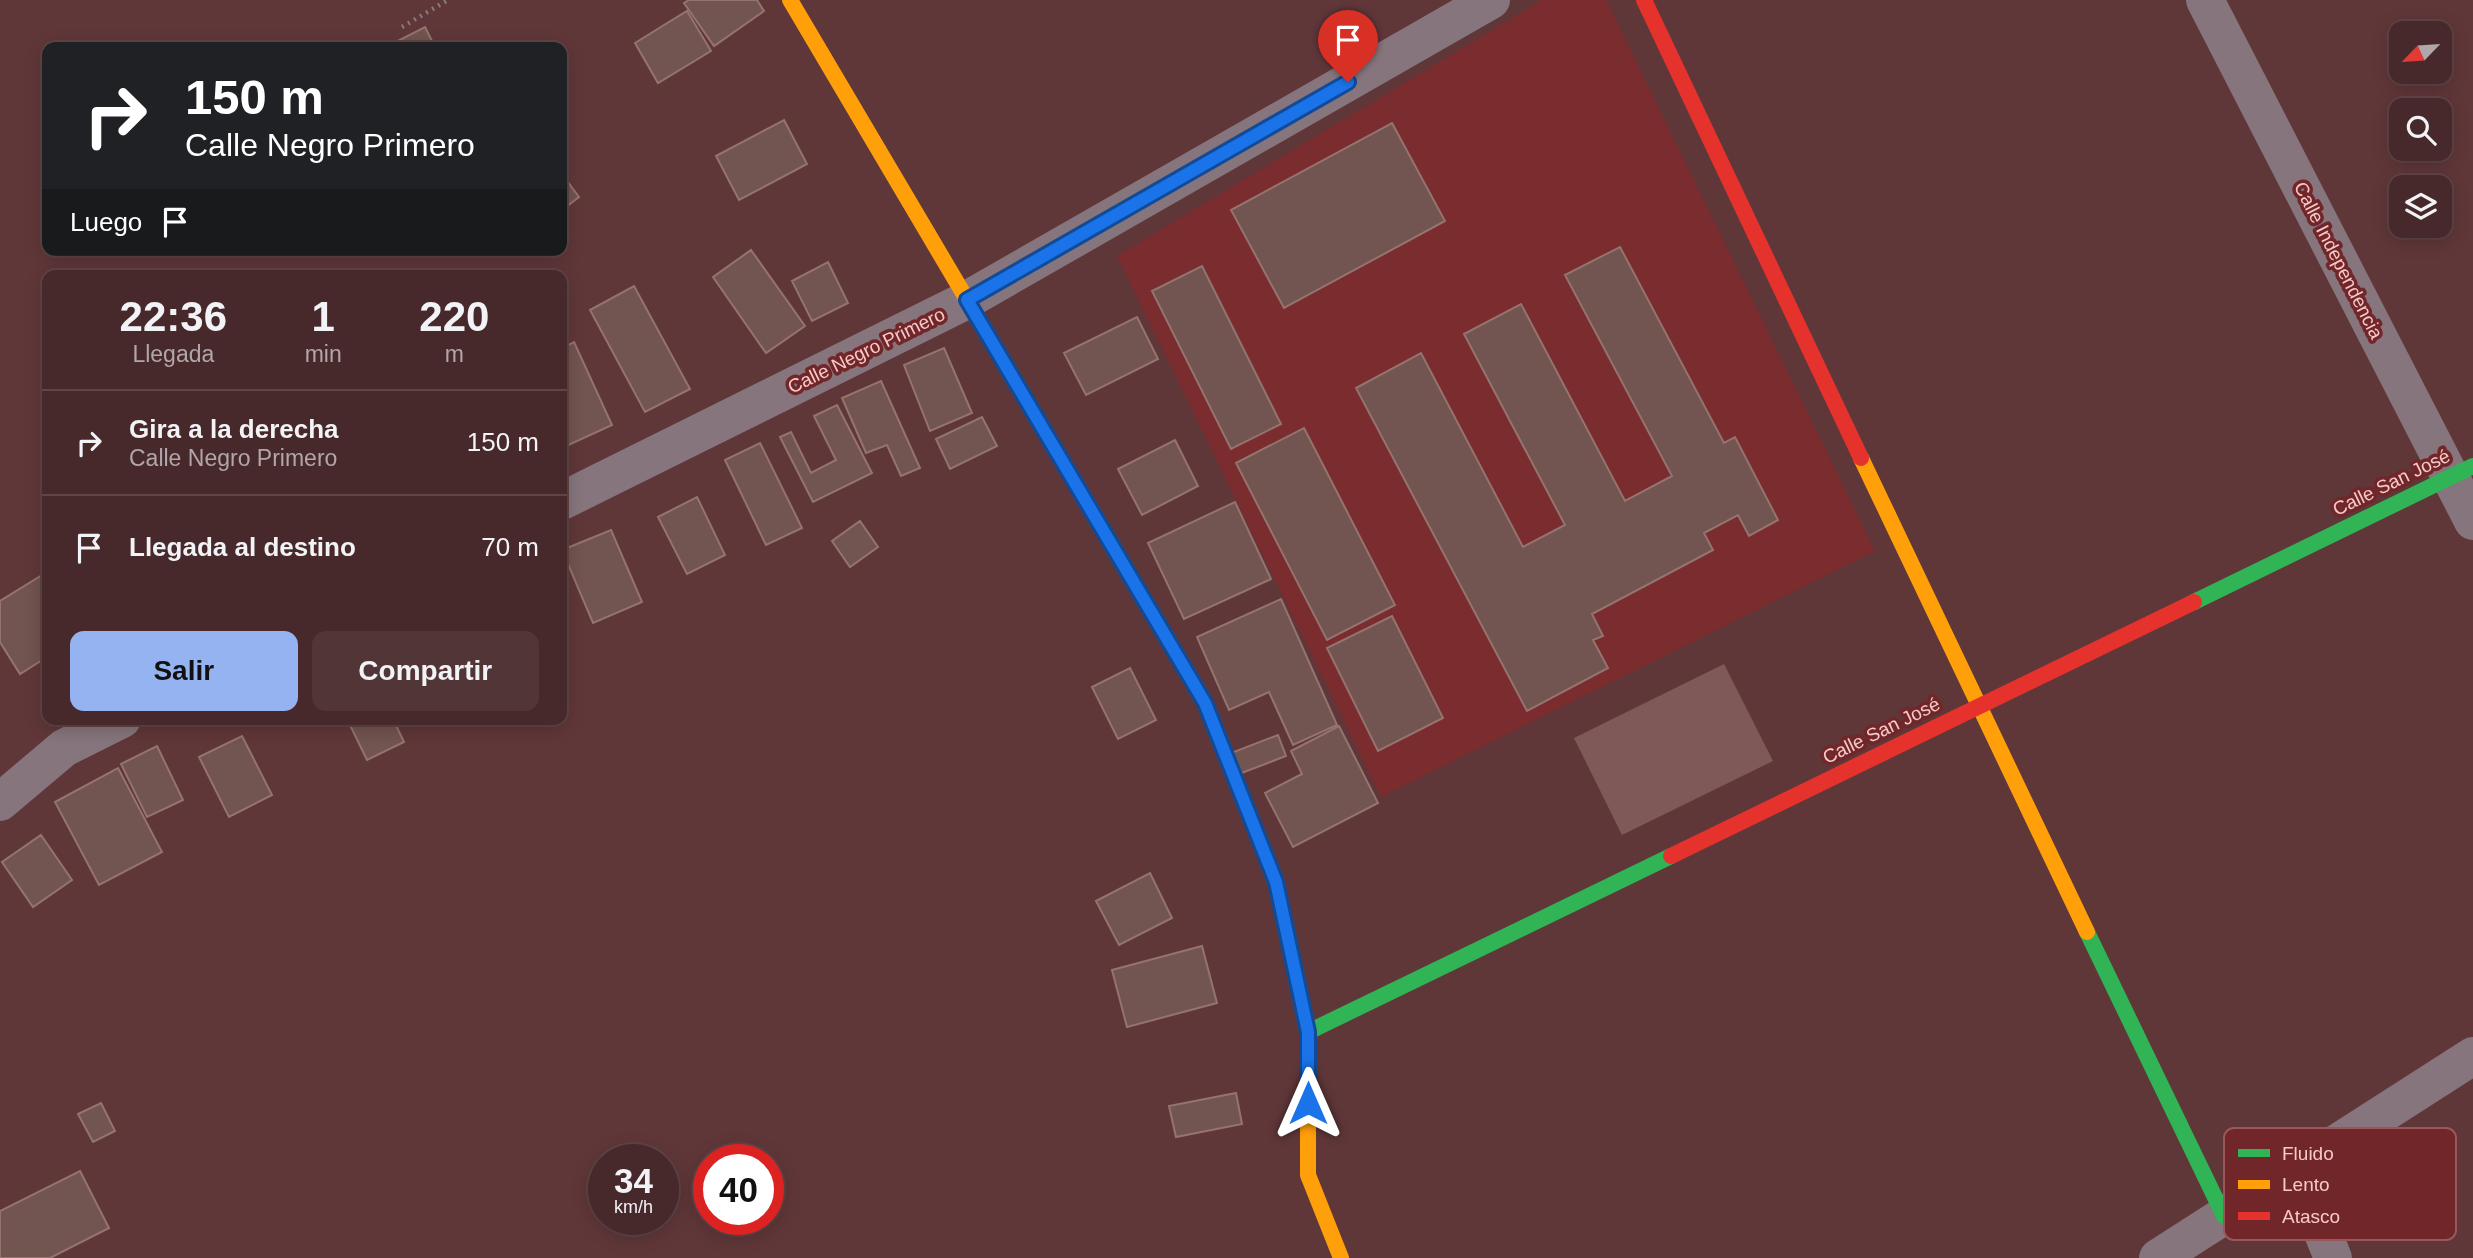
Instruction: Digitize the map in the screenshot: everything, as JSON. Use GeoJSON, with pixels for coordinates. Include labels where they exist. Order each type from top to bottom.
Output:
{"type":"FeatureCollection","features":[{"type":"Feature","properties":{"kind":"street"},"geometry":{"type":"LineString","coordinates":[[790,0],[1205,703],[1276,882],[1308,1032],[1308,1175],[1341,1258]]}},
{"type":"Feature","properties":{"kind":"street","name":"Calle Negro Primero"},"geometry":{"type":"LineString","coordinates":[[567,499],[967,300],[1491,0]]}},
{"type":"Feature","properties":{"kind":"street"},"geometry":{"type":"LineString","coordinates":[[1644,0],[1978,706],[2224,1216],[2158,1258]]}},
{"type":"Feature","properties":{"kind":"street","name":"Calle Independencia"},"geometry":{"type":"LineString","coordinates":[[2205,0],[2462,471],[2473,521]]}},
{"type":"Feature","properties":{"kind":"street","name":"Calle San José"},"geometry":{"type":"LineString","coordinates":[[1308,1032],[2462,471]]}},
{"type":"Feature","properties":{"kind":"street"},"geometry":{"type":"LineString","coordinates":[[0,802],[64,748],[110,725]]}},
{"type":"Feature","properties":{"kind":"street"},"geometry":{"type":"LineString","coordinates":[[2361,1128],[2473,1056]]}},
{"type":"Feature","properties":{"kind":"street"},"geometry":{"type":"LineString","coordinates":[[2326,1240],[2333,1258]]}},
{"type":"Feature","properties":{"kind":"path"},"geometry":{"type":"LineString","coordinates":[[402,27],[448,0]]}},
{"type":"Feature","properties":{"kind":"shaded area"},"geometry":{"type":"Polygon","coordinates":[[[1542,0],[1606,0],[1875,551],[1381,797],[1117,256],[1542,0]]]}},
{"type":"Feature","properties":{"kind":"shaded area"},"geometry":{"type":"Polygon","coordinates":[[[1724,664],[1773,761],[1622,835],[1574,738],[1724,664]]]}},
{"type":"Feature","properties":{"kind":"building"},"geometry":{"type":"Polygon","coordinates":[[[689,0],[757,0],[764,11],[714,46],[684,3],[689,0]]]}},
{"type":"Feature","properties":{"kind":"building"},"geometry":{"type":"Polygon","coordinates":[[[687,11],[711,51],[658,83],[635,43],[687,11]]]}},
{"type":"Feature","properties":{"kind":"building"},"geometry":{"type":"Polygon","coordinates":[[[425,27],[432,42],[396,42],[425,27]]]}},
{"type":"Feature","properties":{"kind":"building"},"geometry":{"type":"Polygon","coordinates":[[[784,120],[807,164],[739,200],[716,156],[784,120]]]}},
{"type":"Feature","properties":{"kind":"building"},"geometry":{"type":"Polygon","coordinates":[[[1392,123],[1445,221],[1284,308],[1231,210],[1392,123]]]}},
{"type":"Feature","properties":{"kind":"building"},"geometry":{"type":"Polygon","coordinates":[[[567,181],[579,197],[567,206],[567,181]]]}},
{"type":"Feature","properties":{"kind":"building"},"geometry":{"type":"Polygon","coordinates":[[[1620,247],[1724,443],[1735,437],[1778,520],[1749,536],[1738,515],[1704,533],[1713,550],[1592,614],[1603,636],[1593,640],[1608,668],[1527,711],[1356,388],[1421,353],[1523,547],[1565,525],[1464,334],[1521,304],[1625,501],[1672,476],[1565,275],[1620,247]]]}},
{"type":"Feature","properties":{"kind":"building"},"geometry":{"type":"Polygon","coordinates":[[[751,250],[805,326],[766,353],[713,277],[751,250]]]}},
{"type":"Feature","properties":{"kind":"building"},"geometry":{"type":"Polygon","coordinates":[[[828,262],[848,303],[812,321],[792,281],[828,262]]]}},
{"type":"Feature","properties":{"kind":"building"},"geometry":{"type":"Polygon","coordinates":[[[1202,266],[1281,424],[1231,449],[1152,291],[1202,266]]]}},
{"type":"Feature","properties":{"kind":"building"},"geometry":{"type":"Polygon","coordinates":[[[634,286],[690,389],[645,412],[590,310],[634,286]]]}},
{"type":"Feature","properties":{"kind":"building"},"geometry":{"type":"Polygon","coordinates":[[[1137,317],[1158,359],[1086,395],[1064,353],[1137,317]]]}},
{"type":"Feature","properties":{"kind":"building"},"geometry":{"type":"Polygon","coordinates":[[[574,342],[612,425],[567,446],[567,346],[574,342]]]}},
{"type":"Feature","properties":{"kind":"building"},"geometry":{"type":"Polygon","coordinates":[[[944,348],[972,413],[930,431],[904,365],[944,348]]]}},
{"type":"Feature","properties":{"kind":"building"},"geometry":{"type":"Polygon","coordinates":[[[881,381],[920,468],[901,476],[887,445],[866,453],[842,398],[881,381]]]}},
{"type":"Feature","properties":{"kind":"building"},"geometry":{"type":"Polygon","coordinates":[[[837,405],[872,473],[813,502],[780,437],[791,432],[811,473],[836,460],[814,416],[837,405]]]}},
{"type":"Feature","properties":{"kind":"building"},"geometry":{"type":"Polygon","coordinates":[[[982,417],[997,446],[950,469],[936,439],[982,417]]]}},
{"type":"Feature","properties":{"kind":"building"},"geometry":{"type":"Polygon","coordinates":[[[1304,428],[1395,605],[1327,640],[1236,463],[1304,428]]]}},
{"type":"Feature","properties":{"kind":"building"},"geometry":{"type":"Polygon","coordinates":[[[1175,440],[1198,486],[1142,515],[1118,469],[1175,440]]]}},
{"type":"Feature","properties":{"kind":"building"},"geometry":{"type":"Polygon","coordinates":[[[760,443],[802,528],[766,545],[725,460],[760,443]]]}},
{"type":"Feature","properties":{"kind":"building"},"geometry":{"type":"Polygon","coordinates":[[[697,497],[725,555],[687,574],[658,517],[697,497]]]}},
{"type":"Feature","properties":{"kind":"building"},"geometry":{"type":"Polygon","coordinates":[[[1235,502],[1271,579],[1184,619],[1148,543],[1235,502]]]}},
{"type":"Feature","properties":{"kind":"building"},"geometry":{"type":"Polygon","coordinates":[[[860,521],[878,547],[850,567],[832,541],[860,521]]]}},
{"type":"Feature","properties":{"kind":"building"},"geometry":{"type":"Polygon","coordinates":[[[611,530],[642,602],[593,623],[567,562],[567,548],[611,530]]]}},
{"type":"Feature","properties":{"kind":"building"},"geometry":{"type":"Polygon","coordinates":[[[42,575],[42,660],[20,674],[0,642],[0,601],[42,575]]]}},
{"type":"Feature","properties":{"kind":"building"},"geometry":{"type":"Polygon","coordinates":[[[1281,599],[1337,725],[1293,745],[1269,692],[1229,710],[1197,637],[1281,599]]]}},
{"type":"Feature","properties":{"kind":"building"},"geometry":{"type":"Polygon","coordinates":[[[1392,616],[1443,718],[1378,751],[1327,648],[1392,616]]]}},
{"type":"Feature","properties":{"kind":"building"},"geometry":{"type":"Polygon","coordinates":[[[1130,668],[1156,720],[1118,739],[1092,687],[1130,668]]]}},
{"type":"Feature","properties":{"kind":"building"},"geometry":{"type":"Polygon","coordinates":[[[350,725],[396,725],[404,742],[367,760],[350,725]]]}},
{"type":"Feature","properties":{"kind":"building"},"geometry":{"type":"Polygon","coordinates":[[[1339,726],[1378,803],[1293,847],[1265,793],[1302,774],[1291,751],[1339,726]]]}},
{"type":"Feature","properties":{"kind":"building"},"geometry":{"type":"Polygon","coordinates":[[[1278,735],[1286,756],[1239,774],[1231,753],[1278,735]]]}},
{"type":"Feature","properties":{"kind":"building"},"geometry":{"type":"Polygon","coordinates":[[[242,736],[272,795],[229,817],[199,757],[242,736]]]}},
{"type":"Feature","properties":{"kind":"building"},"geometry":{"type":"Polygon","coordinates":[[[157,746],[183,800],[147,817],[121,764],[157,746]]]}},
{"type":"Feature","properties":{"kind":"building"},"geometry":{"type":"Polygon","coordinates":[[[118,768],[162,852],[99,885],[55,802],[118,768]]]}},
{"type":"Feature","properties":{"kind":"building"},"geometry":{"type":"Polygon","coordinates":[[[41,835],[72,880],[33,907],[2,862],[41,835]]]}},
{"type":"Feature","properties":{"kind":"building"},"geometry":{"type":"Polygon","coordinates":[[[1150,873],[1172,918],[1119,945],[1096,901],[1150,873]]]}},
{"type":"Feature","properties":{"kind":"building"},"geometry":{"type":"Polygon","coordinates":[[[1202,946],[1217,1003],[1127,1027],[1112,970],[1202,946]]]}},
{"type":"Feature","properties":{"kind":"building"},"geometry":{"type":"Polygon","coordinates":[[[1236,1093],[1242,1124],[1176,1137],[1169,1106],[1236,1093]]]}},
{"type":"Feature","properties":{"kind":"building"},"geometry":{"type":"Polygon","coordinates":[[[101,1103],[115,1131],[93,1142],[78,1114],[101,1103]]]}},
{"type":"Feature","properties":{"kind":"building"},"geometry":{"type":"Polygon","coordinates":[[[80,1171],[109,1228],[50,1258],[0,1258],[0,1211],[80,1171]]]}},
{"type":"Feature","properties":{"kind":"traffic: fast"},"geometry":{"type":"LineString","coordinates":[[982,325],[1205,703],[1247,809]]}},
{"type":"Feature","properties":{"kind":"traffic: fast"},"geometry":{"type":"LineString","coordinates":[[2194,602],[2473,466]]}},
{"type":"Feature","properties":{"kind":"traffic: fast"},"geometry":{"type":"LineString","coordinates":[[1308,1032],[1671,856]]}},
{"type":"Feature","properties":{"kind":"traffic: fast"},"geometry":{"type":"LineString","coordinates":[[2087,932],[2224,1216]]}},
{"type":"Feature","properties":{"kind":"traffic: slow"},"geometry":{"type":"LineString","coordinates":[[790,0],[982,325]]}},
{"type":"Feature","properties":{"kind":"traffic: slow"},"geometry":{"type":"LineString","coordinates":[[1861,458],[2087,932]]}},
{"type":"Feature","properties":{"kind":"traffic: slow"},"geometry":{"type":"LineString","coordinates":[[1247,809],[1276,882],[1308,1032],[1308,1175],[1341,1258]]}},
{"type":"Feature","properties":{"kind":"traffic: jam"},"geometry":{"type":"LineString","coordinates":[[1644,0],[1861,458]]}},
{"type":"Feature","properties":{"kind":"traffic: jam"},"geometry":{"type":"LineString","coordinates":[[1671,856],[2194,602]]}},
{"type":"Feature","properties":{"kind":"route"},"geometry":{"type":"LineString","coordinates":[[1308,1103],[1308,1032],[1276,882],[1205,703],[967,300],[1348,82]]}}]}
